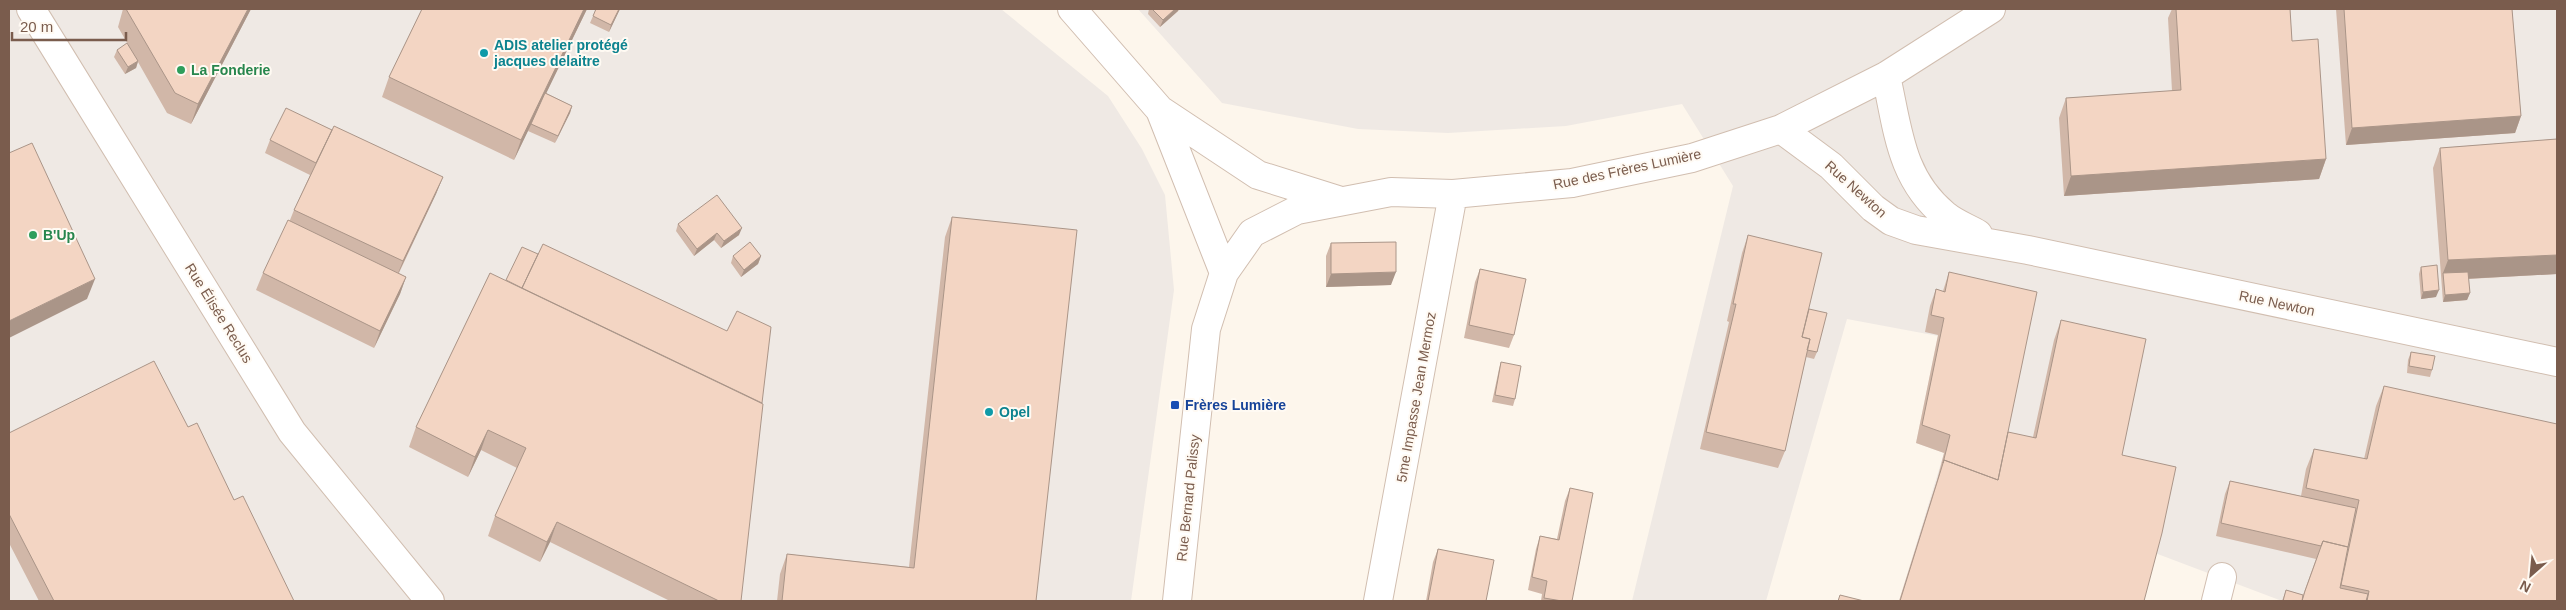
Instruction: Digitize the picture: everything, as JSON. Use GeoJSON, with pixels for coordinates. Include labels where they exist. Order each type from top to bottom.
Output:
{"type":"FeatureCollection","features":[{"type":"Feature","properties":{"kind":"street","name":"Rue Élisée Reclus"},"geometry":{"type":"LineString","coordinates":[[31,9],[292,432],[430,601]]}},
{"type":"Feature","properties":{"kind":"street"},"geometry":{"type":"LineString","coordinates":[[1072,9],[1160,110],[1258,175],[1341,201]]}},
{"type":"Feature","properties":{"kind":"street","name":"Rue des Frères Lumière"},"geometry":{"type":"LineString","coordinates":[[1224,273],[1252,233],[1297,210],[1391,192],[1453,194],[1572,183],[1692,158],[1781,129],[1886,76],[1991,9]]}},
{"type":"Feature","properties":{"kind":"street","name":"Rue Newton"},"geometry":{"type":"LineString","coordinates":[[1886,76],[1905,162],[1919,189],[1946,216],[1997,245]]}},
{"type":"Feature","properties":{"kind":"street"},"geometry":{"type":"LineString","coordinates":[[1160,110],[1224,273]]}},
{"type":"Feature","properties":{"kind":"street","name":"Rue Newton"},"geometry":{"type":"LineString","coordinates":[[1781,129],[1831,166],[1873,208],[1892,220],[1916,230],[1997,245],[2557,362]]}},
{"type":"Feature","properties":{"kind":"street","name":"5me Impasse Jean Mermoz"},"geometry":{"type":"LineString","coordinates":[[1378,601],[1453,194]]}},
{"type":"Feature","properties":{"kind":"street","name":"Rue Bernard Palissy"},"geometry":{"type":"LineString","coordinates":[[1177,601],[1206,329],[1224,273]]}},
{"type":"Feature","properties":{"kind":"shaded area"},"geometry":{"type":"Polygon","coordinates":[[[9,9],[1001,9],[1108,96],[1142,149],[1165,195],[1174,290],[1131,601],[9,601],[9,9]]]}},
{"type":"Feature","properties":{"kind":"shaded area"},"geometry":{"type":"Polygon","coordinates":[[[1138,9],[2557,9],[2557,601],[2282,601],[2155,553],[1899,601],[1944,453],[1916,443],[1938,336],[1847,319],[1766,601],[1632,601],[1733,186],[1682,104],[1566,126],[1448,133],[1358,129],[1222,103],[1138,9]]]}},
{"type":"Feature","properties":{"kind":"building","name":"La Fonderie"},"geometry":{"type":"Polygon","coordinates":[[[126,9],[248,9],[198,104],[175,93],[126,9]]]}},
{"type":"Feature","properties":{"kind":"building","name":"ADIS atelier protégé jacques delaitre"},"geometry":{"type":"Polygon","coordinates":[[[422,9],[584,9],[521,140],[389,77],[422,9]]]}},
{"type":"Feature","properties":{"kind":"building"},"geometry":{"type":"Polygon","coordinates":[[[596,9],[619,9],[611,25],[593,16],[596,9]]]}},
{"type":"Feature","properties":{"kind":"building"},"geometry":{"type":"Polygon","coordinates":[[[1152,9],[1175,9],[1163,20],[1152,9]]]}},
{"type":"Feature","properties":{"kind":"building"},"geometry":{"type":"Polygon","coordinates":[[[2176,9],[2290,9],[2292,41],[2318,39],[2326,159],[2071,176],[2066,98],[2181,90],[2176,9]]]}},
{"type":"Feature","properties":{"kind":"building"},"geometry":{"type":"Polygon","coordinates":[[[2344,9],[2512,9],[2521,116],[2352,128],[2344,9]]]}},
{"type":"Feature","properties":{"kind":"building"},"geometry":{"type":"Polygon","coordinates":[[[127,43],[138,61],[128,67],[117,50],[127,43]]]}},
{"type":"Feature","properties":{"kind":"building"},"geometry":{"type":"Polygon","coordinates":[[[545,93],[572,106],[558,136],[531,124],[545,93]]]}},
{"type":"Feature","properties":{"kind":"building"},"geometry":{"type":"Polygon","coordinates":[[[286,108],[332,130],[316,163],[270,140],[286,108]]]}},
{"type":"Feature","properties":{"kind":"building"},"geometry":{"type":"Polygon","coordinates":[[[334,126],[443,177],[403,261],[294,210],[334,126]]]}},
{"type":"Feature","properties":{"kind":"building"},"geometry":{"type":"Polygon","coordinates":[[[2557,139],[2557,255],[2448,260],[2440,148],[2557,139]]]}},
{"type":"Feature","properties":{"kind":"building","name":"B'Up"},"geometry":{"type":"Polygon","coordinates":[[[32,143],[95,279],[9,321],[9,153],[32,143]]]}},
{"type":"Feature","properties":{"kind":"building"},"geometry":{"type":"Polygon","coordinates":[[[717,195],[742,228],[724,241],[717,233],[697,249],[678,224],[717,195]]]}},
{"type":"Feature","properties":{"kind":"building","name":"Opel"},"geometry":{"type":"Polygon","coordinates":[[[952,217],[1077,230],[1036,601],[782,601],[787,554],[914,568],[952,217]]]}},
{"type":"Feature","properties":{"kind":"building"},"geometry":{"type":"Polygon","coordinates":[[[288,220],[406,277],[380,331],[263,273],[288,220]]]}},
{"type":"Feature","properties":{"kind":"building"},"geometry":{"type":"Polygon","coordinates":[[[1748,235],[1822,253],[1802,337],[1810,339],[1785,451],[1706,432],[1736,304],[1733,304],[1748,235]]]}},
{"type":"Feature","properties":{"kind":"building"},"geometry":{"type":"Polygon","coordinates":[[[750,242],[761,256],[744,270],[733,256],[750,242]]]}},
{"type":"Feature","properties":{"kind":"building"},"geometry":{"type":"Polygon","coordinates":[[[1396,242],[1396,272],[1331,274],[1331,243],[1396,242]]]}},
{"type":"Feature","properties":{"kind":"building"},"geometry":{"type":"Polygon","coordinates":[[[543,244],[727,331],[737,311],[771,327],[762,403],[522,288],[543,244]]]}},
{"type":"Feature","properties":{"kind":"building"},"geometry":{"type":"Polygon","coordinates":[[[522,247],[538,254],[522,288],[506,280],[522,247]]]}},
{"type":"Feature","properties":{"kind":"building"},"geometry":{"type":"Polygon","coordinates":[[[2437,265],[2439,290],[2423,292],[2421,267],[2437,265]]]}},
{"type":"Feature","properties":{"kind":"building"},"geometry":{"type":"Polygon","coordinates":[[[1480,269],[1526,279],[1514,335],[1469,325],[1480,269]]]}},
{"type":"Feature","properties":{"kind":"building"},"geometry":{"type":"Polygon","coordinates":[[[1949,272],[2037,292],[1998,480],[1944,460],[1943,463],[1950,435],[1922,425],[1944,318],[1931,315],[1936,289],[1945,292],[1949,272]]]}},
{"type":"Feature","properties":{"kind":"building"},"geometry":{"type":"Polygon","coordinates":[[[2468,272],[2470,293],[2445,295],[2443,273],[2468,272]]]}},
{"type":"Feature","properties":{"kind":"building"},"geometry":{"type":"Polygon","coordinates":[[[490,273],[763,404],[741,601],[719,601],[557,522],[547,542],[495,516],[526,448],[488,430],[475,457],[416,427],[490,273]]]}},
{"type":"Feature","properties":{"kind":"building"},"geometry":{"type":"Polygon","coordinates":[[[1809,309],[1827,313],[1817,352],[1807,350],[1810,339],[1802,337],[1809,309]]]}},
{"type":"Feature","properties":{"kind":"building"},"geometry":{"type":"Polygon","coordinates":[[[2061,320],[2146,339],[2122,455],[2176,467],[2162,533],[2144,601],[1900,601],[1944,460],[1998,480],[2008,432],[2036,438],[2061,320]]]}},
{"type":"Feature","properties":{"kind":"building"},"geometry":{"type":"Polygon","coordinates":[[[2411,352],[2435,356],[2432,370],[2409,366],[2411,352]]]}},
{"type":"Feature","properties":{"kind":"building"},"geometry":{"type":"Polygon","coordinates":[[[154,361],[188,427],[197,423],[234,500],[243,496],[294,601],[54,601],[9,514],[9,433],[154,361]]]}},
{"type":"Feature","properties":{"kind":"building"},"geometry":{"type":"Polygon","coordinates":[[[1501,362],[1521,366],[1515,399],[1495,395],[1501,362]]]}},
{"type":"Feature","properties":{"kind":"building"},"geometry":{"type":"Polygon","coordinates":[[[2384,386],[2557,424],[2557,601],[2367,601],[2369,591],[2341,585],[2359,500],[2306,488],[2314,449],[2367,459],[2384,386]]]}},
{"type":"Feature","properties":{"kind":"building"},"geometry":{"type":"Polygon","coordinates":[[[2230,481],[2356,508],[2348,547],[2323,541],[2321,546],[2221,523],[2230,481]]]}},
{"type":"Feature","properties":{"kind":"building"},"geometry":{"type":"Polygon","coordinates":[[[1570,488],[1593,493],[1572,601],[1562,601],[1544,598],[1547,581],[1532,577],[1540,536],[1559,540],[1570,488]]]}},
{"type":"Feature","properties":{"kind":"building"},"geometry":{"type":"Polygon","coordinates":[[[2323,541],[2348,547],[2340,588],[2368,594],[2366,601],[2302,601],[2323,541]]]}},
{"type":"Feature","properties":{"kind":"building"},"geometry":{"type":"Polygon","coordinates":[[[1438,549],[1494,560],[1486,601],[1428,601],[1438,549]]]}},
{"type":"Feature","properties":{"kind":"building"},"geometry":{"type":"Polygon","coordinates":[[[2286,590],[2303,595],[2302,601],[2283,601],[2286,590]]]}},
{"type":"Feature","properties":{"kind":"building"},"geometry":{"type":"Polygon","coordinates":[[[1840,595],[1864,601],[1838,601],[1840,595]]]}},
{"type":"Feature","properties":{"kind":"place","name":"ADIS atelier protégé jacques delaitre"},"geometry":{"type":"Point","coordinates":[484,53]}},
{"type":"Feature","properties":{"kind":"place","name":"La Fonderie"},"geometry":{"type":"Point","coordinates":[181,70]}},
{"type":"Feature","properties":{"kind":"place","name":"B'Up"},"geometry":{"type":"Point","coordinates":[33,235]}},
{"type":"Feature","properties":{"kind":"place","name":"Frères Lumière"},"geometry":{"type":"Point","coordinates":[1175,405]}},
{"type":"Feature","properties":{"kind":"place","name":"Opel"},"geometry":{"type":"Point","coordinates":[989,412]}}]}
